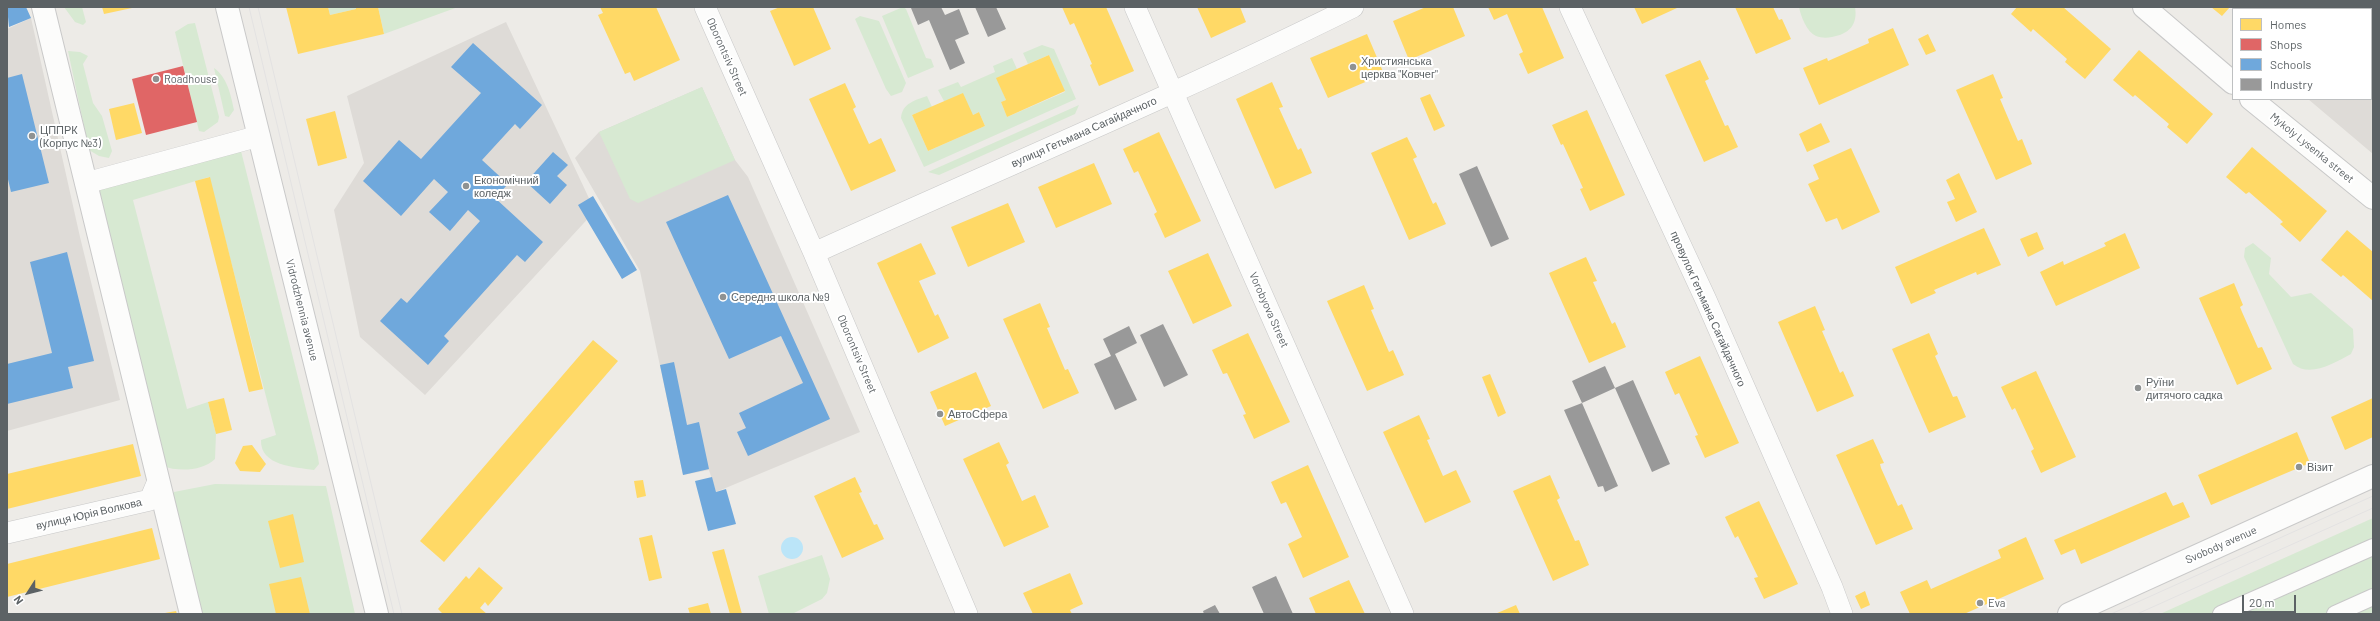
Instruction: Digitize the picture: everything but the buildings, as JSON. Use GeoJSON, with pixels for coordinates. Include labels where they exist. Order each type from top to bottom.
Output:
{"type":"FeatureCollection","features":[{"type":"Feature","properties":{"kind":"main road"},"geometry":{"type":"LineString","coordinates":[[43,7],[191,614]]}},
{"type":"Feature","properties":{"kind":"main road","name":"Vidrodzhennia avenue"},"geometry":{"type":"LineString","coordinates":[[226,7],[377,614]]}},
{"type":"Feature","properties":{"kind":"main road"},"geometry":{"type":"LineString","coordinates":[[2144,7],[2232,82]]}},
{"type":"Feature","properties":{"kind":"main road","name":"Mykoly Lysenka street"},"geometry":{"type":"LineString","coordinates":[[2252,100],[2373,198]]}},
{"type":"Feature","properties":{"kind":"main road","name":"Svobody avenue"},"geometry":{"type":"LineString","coordinates":[[2069,614],[2373,476]]}},
{"type":"Feature","properties":{"kind":"street","name":"Oborontsiv Street"},"geometry":{"type":"LineString","coordinates":[[704,7],[814,253],[967,614]]}},
{"type":"Feature","properties":{"kind":"street","name":"Vorobyova Street"},"geometry":{"type":"LineString","coordinates":[[1135,7],[1403,614]]}},
{"type":"Feature","properties":{"kind":"street","name":"вулиця Гетьмана Сагайдачного"},"geometry":{"type":"LineString","coordinates":[[814,253],[1284,42],[1353,7]]}},
{"type":"Feature","properties":{"kind":"street","name":"провулок Гетьмана Сагайдачного"},"geometry":{"type":"LineString","coordinates":[[1570,7],[1706,300],[1832,586],[1842,614]]}},
{"type":"Feature","properties":{"kind":"street"},"geometry":{"type":"LineString","coordinates":[[86,183],[259,136]]}},
{"type":"Feature","properties":{"kind":"street","name":"вулиця Юрія Волкова"},"geometry":{"type":"LineString","coordinates":[[7,533],[150,500],[158,481]]}},
{"type":"Feature","properties":{"kind":"street"},"geometry":{"type":"LineString","coordinates":[[2221,614],[2373,547]]}},
{"type":"Feature","properties":{"kind":"street"},"geometry":{"type":"LineString","coordinates":[[2335,614],[2373,597]]}},
{"type":"Feature","properties":{"kind":"shaded area"},"geometry":{"type":"Polygon","coordinates":[[[2373,7],[2373,154],[2309,100],[2372,100],[2372,8],[2368,8],[2373,7]]]}},
{"type":"Feature","properties":{"kind":"shaded area","name":"ЦППРК (Корпус №3)"},"geometry":{"type":"Polygon","coordinates":[[[31,18],[80,237],[120,400],[7,431],[7,29],[31,18]]]}},
{"type":"Feature","properties":{"kind":"shaded area","name":"Економічний коледж"},"geometry":{"type":"Polygon","coordinates":[[[506,22],[595,211],[425,395],[360,337],[334,210],[364,163],[347,96],[506,22]]]}},
{"type":"Feature","properties":{"kind":"shaded area","name":"Середня школа №9"},"geometry":{"type":"Polygon","coordinates":[[[702,87],[735,160],[748,177],[860,432],[716,492],[709,470],[683,475],[640,271],[575,158],[599,132],[702,87]]]}},
{"type":"Feature","properties":{"kind":"green space"},"geometry":{"type":"Polygon","coordinates":[[[64,7],[82,7],[86,22],[83,25],[75,22],[64,7]]]}},
{"type":"Feature","properties":{"kind":"green space"},"geometry":{"type":"Polygon","coordinates":[[[328,7],[356,7],[356,9],[330,15],[328,7]]]}},
{"type":"Feature","properties":{"kind":"green space"},"geometry":{"type":"Polygon","coordinates":[[[378,7],[458,7],[384,34],[378,7]]]}},
{"type":"Feature","properties":{"kind":"green space"},"geometry":{"type":"Polygon","coordinates":[[[903,7],[906,9],[926,58],[931,59],[934,67],[908,78],[882,16],[903,7]]]}},
{"type":"Feature","properties":{"kind":"green space"},"geometry":{"type":"Polygon","coordinates":[[[1799,7],[1855,7],[1856,13],[1854,24],[1848,31],[1838,36],[1824,38],[1816,36],[1807,28],[1799,7]]]}},
{"type":"Feature","properties":{"kind":"green space"},"geometry":{"type":"Polygon","coordinates":[[[860,16],[879,21],[906,83],[902,92],[891,96],[886,89],[855,19],[860,16]]]}},
{"type":"Feature","properties":{"kind":"green space"},"geometry":{"type":"Polygon","coordinates":[[[195,23],[219,117],[218,122],[204,132],[199,131],[175,32],[188,24],[195,23]]]}},
{"type":"Feature","properties":{"kind":"green space"},"geometry":{"type":"Polygon","coordinates":[[[1042,45],[1054,49],[1076,99],[924,167],[901,118],[904,109],[910,103],[927,96],[932,107],[912,115],[928,151],[985,126],[979,112],[973,115],[944,101],[938,90],[958,82],[961,87],[995,72],[993,66],[1012,58],[1017,69],[997,78],[1006,100],[1001,102],[1007,117],[1065,92],[1049,55],[1028,64],[1023,53],[1042,45]]]}},
{"type":"Feature","properties":{"kind":"green space"},"geometry":{"type":"Polygon","coordinates":[[[68,51],[80,52],[88,56],[83,64],[93,103],[102,116],[112,151],[109,158],[99,156],[89,150],[68,51]]]}},
{"type":"Feature","properties":{"kind":"green space"},"geometry":{"type":"Polygon","coordinates":[[[214,68],[222,76],[230,92],[234,110],[229,117],[225,116],[214,68]]]}},
{"type":"Feature","properties":{"kind":"green space"},"geometry":{"type":"Polygon","coordinates":[[[702,87],[735,160],[638,203],[630,199],[599,132],[702,87]]]}},
{"type":"Feature","properties":{"kind":"green space"},"geometry":{"type":"Polygon","coordinates":[[[1079,105],[1075,114],[939,175],[928,172],[1079,105]]]}},
{"type":"Feature","properties":{"kind":"green space"},"geometry":{"type":"Polygon","coordinates":[[[241,151],[318,457],[319,464],[314,470],[280,464],[266,455],[262,449],[261,440],[276,435],[209,177],[133,200],[187,409],[208,402],[216,434],[215,459],[210,463],[197,468],[183,470],[163,466],[97,195],[102,186],[241,151]]]}},
{"type":"Feature","properties":{"kind":"green space"},"geometry":{"type":"Polygon","coordinates":[[[2253,243],[2271,258],[2269,274],[2291,297],[2311,293],[2353,329],[2354,347],[2351,354],[2322,368],[2307,370],[2293,364],[2244,257],[2245,248],[2253,243]]]}},
{"type":"Feature","properties":{"kind":"green space"},"geometry":{"type":"Polygon","coordinates":[[[215,484],[326,486],[355,614],[199,614],[172,496],[174,492],[215,484]]]}},
{"type":"Feature","properties":{"kind":"green space"},"geometry":{"type":"Polygon","coordinates":[[[2373,518],[2373,614],[2160,614],[2373,518]]]}},
{"type":"Feature","properties":{"kind":"green space"},"geometry":{"type":"Polygon","coordinates":[[[822,555],[830,579],[827,593],[822,599],[792,614],[769,614],[758,576],[822,555]]]}},
{"type":"Feature","properties":{"kind":"water"},"geometry":{"type":"Polygon","coordinates":[[[792,537],[800,540],[803,548],[800,556],[792,559],[784,556],[781,548],[784,540],[792,537]]]}},
{"type":"Feature","properties":{"kind":"tram line"},"geometry":{"type":"LineString","coordinates":[[249,7],[394,614]]}},
{"type":"Feature","properties":{"kind":"tram line"},"geometry":{"type":"LineString","coordinates":[[258,7],[402,614]]}},
{"type":"Feature","properties":{"kind":"tram line"},"geometry":{"type":"LineString","coordinates":[[2111,614],[2373,496]]}},
{"type":"Feature","properties":{"kind":"tram line"},"geometry":{"type":"LineString","coordinates":[[2137,614],[2373,508]]}},
{"type":"Feature","properties":{"kind":"place","name":"Християнська церква \"Ковчег\""},"geometry":{"type":"Point","coordinates":[1353,67]}},
{"type":"Feature","properties":{"kind":"place","name":"Roadhouse"},"geometry":{"type":"Point","coordinates":[156,79]}},
{"type":"Feature","properties":{"kind":"place","name":"ЦППРК (Корпус №3)"},"geometry":{"type":"Point","coordinates":[32,136]}},
{"type":"Feature","properties":{"kind":"place","name":"Економічний коледж"},"geometry":{"type":"Point","coordinates":[466,186]}},
{"type":"Feature","properties":{"kind":"place","name":"Середня школа №9"},"geometry":{"type":"Point","coordinates":[723,297]}},
{"type":"Feature","properties":{"kind":"place","name":"Руїни дитячого садка"},"geometry":{"type":"Point","coordinates":[2138,388]}},
{"type":"Feature","properties":{"kind":"place","name":"АвтоСфера"},"geometry":{"type":"Point","coordinates":[940,414]}},
{"type":"Feature","properties":{"kind":"place","name":"Візит"},"geometry":{"type":"Point","coordinates":[2299,467]}},
{"type":"Feature","properties":{"kind":"place","name":"Eva"},"geometry":{"type":"Point","coordinates":[1980,603]}}]}
